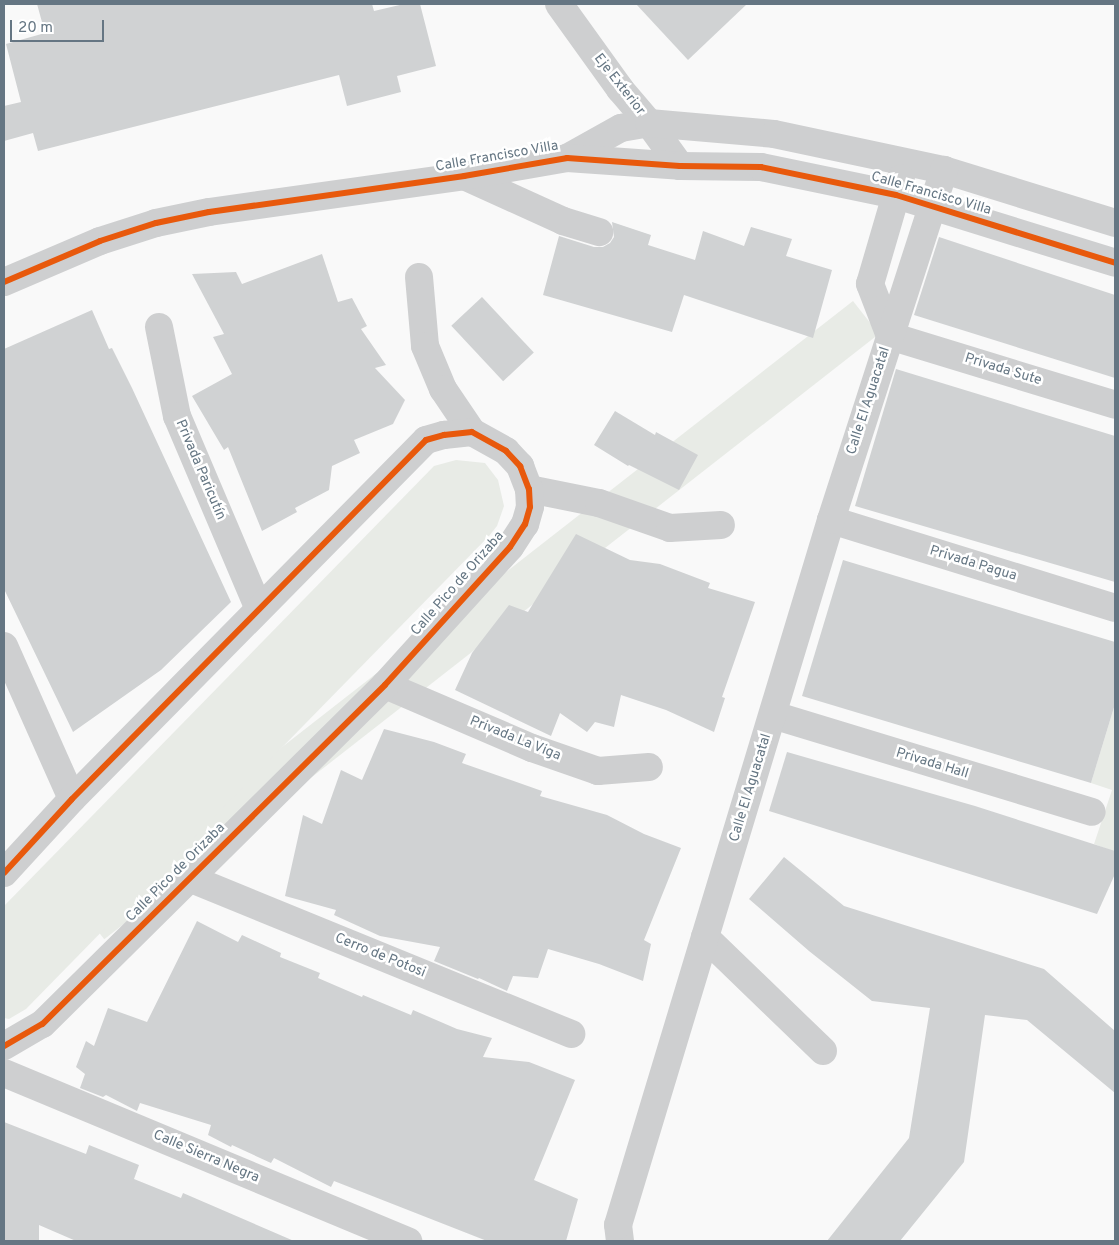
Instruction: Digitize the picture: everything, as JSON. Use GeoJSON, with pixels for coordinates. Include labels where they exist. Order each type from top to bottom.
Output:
{"type":"FeatureCollection","features":[{"type":"Feature","properties":{"kind":"street","name":"Eje Exterior"},"geometry":{"type":"LineString","coordinates":[[559,4],[620,89],[649,122],[680,166]]}},
{"type":"Feature","properties":{"kind":"street","name":"Calle Francisco Villa"},"geometry":{"type":"LineString","coordinates":[[567,158],[621,128],[649,122],[774,134],[944,170],[1115,223]]}},
{"type":"Feature","properties":{"kind":"street","name":"Calle Francisco Villa"},"geometry":{"type":"LineString","coordinates":[[4,282],[100,241],[156,223],[209,212],[464,176],[567,158],[680,166],[761,167],[896,195],[1115,263]]}},
{"type":"Feature","properties":{"kind":"street","name":"Calle El Aguacatal"},"geometry":{"type":"LineString","coordinates":[[890,336],[870,284],[906,161]]}},
{"type":"Feature","properties":{"kind":"street","name":"Calle El Aguacatal"},"geometry":{"type":"LineString","coordinates":[[620,1241],[618,1225],[831,520],[944,170]]}},
{"type":"Feature","properties":{"kind":"street"},"geometry":{"type":"LineString","coordinates":[[464,176],[563,221],[599,232]]}},
{"type":"Feature","properties":{"kind":"street","name":"Calle Pico de Orizaba"},"geometry":{"type":"LineString","coordinates":[[4,1046],[42,1024],[385,685],[510,547],[525,524],[530,507],[529,490],[520,466],[506,450],[472,432],[443,389],[425,346],[419,277]]}},
{"type":"Feature","properties":{"kind":"street","name":"Privada Paricutín"},"geometry":{"type":"LineString","coordinates":[[159,327],[177,416],[258,608]]}},
{"type":"Feature","properties":{"kind":"street","name":"Privada Sute"},"geometry":{"type":"LineString","coordinates":[[890,336],[1115,405]]}},
{"type":"Feature","properties":{"kind":"street"},"geometry":{"type":"LineString","coordinates":[[4,873],[72,799],[258,608],[426,440],[444,435],[472,432]]}},
{"type":"Feature","properties":{"kind":"street"},"geometry":{"type":"LineString","coordinates":[[529,490],[599,503],[670,528],[721,525]]}},
{"type":"Feature","properties":{"kind":"street","name":"Privada Pagua"},"geometry":{"type":"LineString","coordinates":[[831,520],[1115,608]]}},
{"type":"Feature","properties":{"kind":"street"},"geometry":{"type":"LineString","coordinates":[[4,646],[72,799]]}},
{"type":"Feature","properties":{"kind":"street","name":"Privada La Viga"},"geometry":{"type":"LineString","coordinates":[[385,685],[532,748],[598,771],[649,767]]}},
{"type":"Feature","properties":{"kind":"street","name":"Privada Hall"},"geometry":{"type":"LineString","coordinates":[[773,715],[1092,812]]}},
{"type":"Feature","properties":{"kind":"street","name":"Cerro de Potosi"},"geometry":{"type":"LineString","coordinates":[[190,878],[570,1034]]}},
{"type":"Feature","properties":{"kind":"street"},"geometry":{"type":"LineString","coordinates":[[705,937],[823,1051]]}},
{"type":"Feature","properties":{"kind":"street","name":"Calle Sierra Negra"},"geometry":{"type":"LineString","coordinates":[[4,1073],[408,1241]]}},
{"type":"Feature","properties":{"kind":"shaded area"},"geometry":{"type":"Polygon","coordinates":[[[853,301],[879,334],[104,939],[78,906],[853,301]]]}},
{"type":"Feature","properties":{"kind":"shaded area"},"geometry":{"type":"Polygon","coordinates":[[[456,460],[485,463],[498,480],[504,506],[497,526],[489,536],[26,1009],[9,1019],[4,1018],[4,906],[434,466],[456,460]]]}},
{"type":"Feature","properties":{"kind":"shaded area"},"geometry":{"type":"Polygon","coordinates":[[[1115,704],[1115,852],[1094,844],[1112,790],[1091,783],[1115,704]]]}},
{"type":"Feature","properties":{"kind":"building"},"geometry":{"type":"Polygon","coordinates":[[[37,4],[372,4],[374,11],[404,4],[420,4],[436,66],[397,76],[401,92],[347,106],[339,75],[38,151],[33,133],[4,141],[4,106],[21,102],[6,44],[45,33],[37,4]]]}},
{"type":"Feature","properties":{"kind":"building"},"geometry":{"type":"Polygon","coordinates":[[[636,4],[747,4],[688,60],[636,4]]]}},
{"type":"Feature","properties":{"kind":"building"},"geometry":{"type":"Polygon","coordinates":[[[612,222],[651,235],[648,245],[695,260],[703,231],[744,246],[751,227],[792,239],[786,256],[832,270],[813,338],[684,295],[672,332],[543,295],[559,236],[594,247],[603,247],[610,243],[614,237],[612,222]]]}},
{"type":"Feature","properties":{"kind":"building"},"geometry":{"type":"Polygon","coordinates":[[[939,237],[1115,295],[1115,378],[914,315],[939,237]]]}},
{"type":"Feature","properties":{"kind":"building"},"geometry":{"type":"Polygon","coordinates":[[[322,254],[338,302],[352,298],[367,326],[361,329],[386,365],[375,368],[405,400],[393,424],[354,440],[360,453],[332,466],[329,490],[295,508],[297,512],[262,531],[228,447],[224,450],[192,396],[232,374],[213,337],[224,334],[192,274],[236,272],[242,284],[322,254]]]}},
{"type":"Feature","properties":{"kind":"building"},"geometry":{"type":"Polygon","coordinates":[[[482,297],[534,353],[503,381],[451,326],[482,297]]]}},
{"type":"Feature","properties":{"kind":"building"},"geometry":{"type":"Polygon","coordinates":[[[92,310],[109,349],[112,348],[132,388],[231,602],[161,670],[73,732],[4,589],[4,349],[92,310]]]}},
{"type":"Feature","properties":{"kind":"building"},"geometry":{"type":"Polygon","coordinates":[[[896,369],[1115,436],[1115,582],[855,506],[896,369]]]}},
{"type":"Feature","properties":{"kind":"building"},"geometry":{"type":"Polygon","coordinates":[[[615,411],[655,435],[656,432],[698,455],[679,490],[628,466],[594,445],[615,411]]]}},
{"type":"Feature","properties":{"kind":"building"},"geometry":{"type":"Polygon","coordinates":[[[576,534],[630,560],[660,564],[710,583],[708,588],[755,602],[722,697],[725,698],[714,732],[666,710],[621,695],[614,727],[595,722],[587,732],[560,713],[551,736],[455,690],[472,653],[509,605],[528,612],[576,534]]]}},
{"type":"Feature","properties":{"kind":"building"},"geometry":{"type":"Polygon","coordinates":[[[843,560],[1115,642],[1115,704],[1091,783],[802,696],[843,560]]]}},
{"type":"Feature","properties":{"kind":"building"},"geometry":{"type":"Polygon","coordinates":[[[384,729],[434,742],[466,754],[462,763],[542,791],[540,796],[607,815],[644,834],[681,848],[644,940],[651,944],[643,981],[599,964],[548,949],[538,978],[513,976],[507,991],[434,961],[440,947],[380,936],[334,915],[336,910],[285,896],[303,815],[322,824],[341,770],[362,780],[384,729]]]}},
{"type":"Feature","properties":{"kind":"building"},"geometry":{"type":"Polygon","coordinates":[[[787,752],[975,806],[1115,851],[1115,874],[1097,914],[769,811],[787,752]]]}},
{"type":"Feature","properties":{"kind":"building"},"geometry":{"type":"Polygon","coordinates":[[[784,857],[844,906],[1044,969],[1115,1031],[1115,1093],[1027,1020],[985,1015],[964,1162],[900,1241],[827,1241],[909,1138],[930,1008],[872,1001],[809,951],[749,899],[784,857]]]}},
{"type":"Feature","properties":{"kind":"building"},"geometry":{"type":"Polygon","coordinates":[[[197,921],[238,942],[242,935],[281,953],[280,957],[320,973],[318,978],[362,997],[363,995],[411,1015],[413,1010],[457,1029],[492,1038],[483,1057],[529,1062],[575,1080],[534,1180],[578,1199],[566,1241],[487,1241],[334,1181],[331,1187],[274,1158],[271,1163],[232,1145],[231,1147],[208,1135],[211,1125],[140,1103],[137,1111],[106,1095],[103,1097],[80,1088],[85,1074],[76,1067],[86,1041],[94,1046],[108,1008],[147,1022],[197,921]]]}},
{"type":"Feature","properties":{"kind":"building"},"geometry":{"type":"Polygon","coordinates":[[[4,1122],[86,1154],[89,1145],[139,1165],[134,1179],[181,1198],[183,1193],[294,1241],[76,1241],[39,1225],[39,1241],[4,1241],[4,1122]]]}},
{"type":"Feature","properties":{"kind":"cycle path"},"geometry":{"type":"LineString","coordinates":[[4,282],[100,241],[156,223],[209,212],[464,176],[567,158],[680,166],[761,167],[896,195],[1115,263]]}},
{"type":"Feature","properties":{"kind":"cycle path"},"geometry":{"type":"LineString","coordinates":[[4,873],[72,799],[426,440],[444,435],[472,432],[506,451],[520,466],[529,489],[530,507],[525,524],[510,547],[385,685],[42,1024],[4,1046]]}}]}
